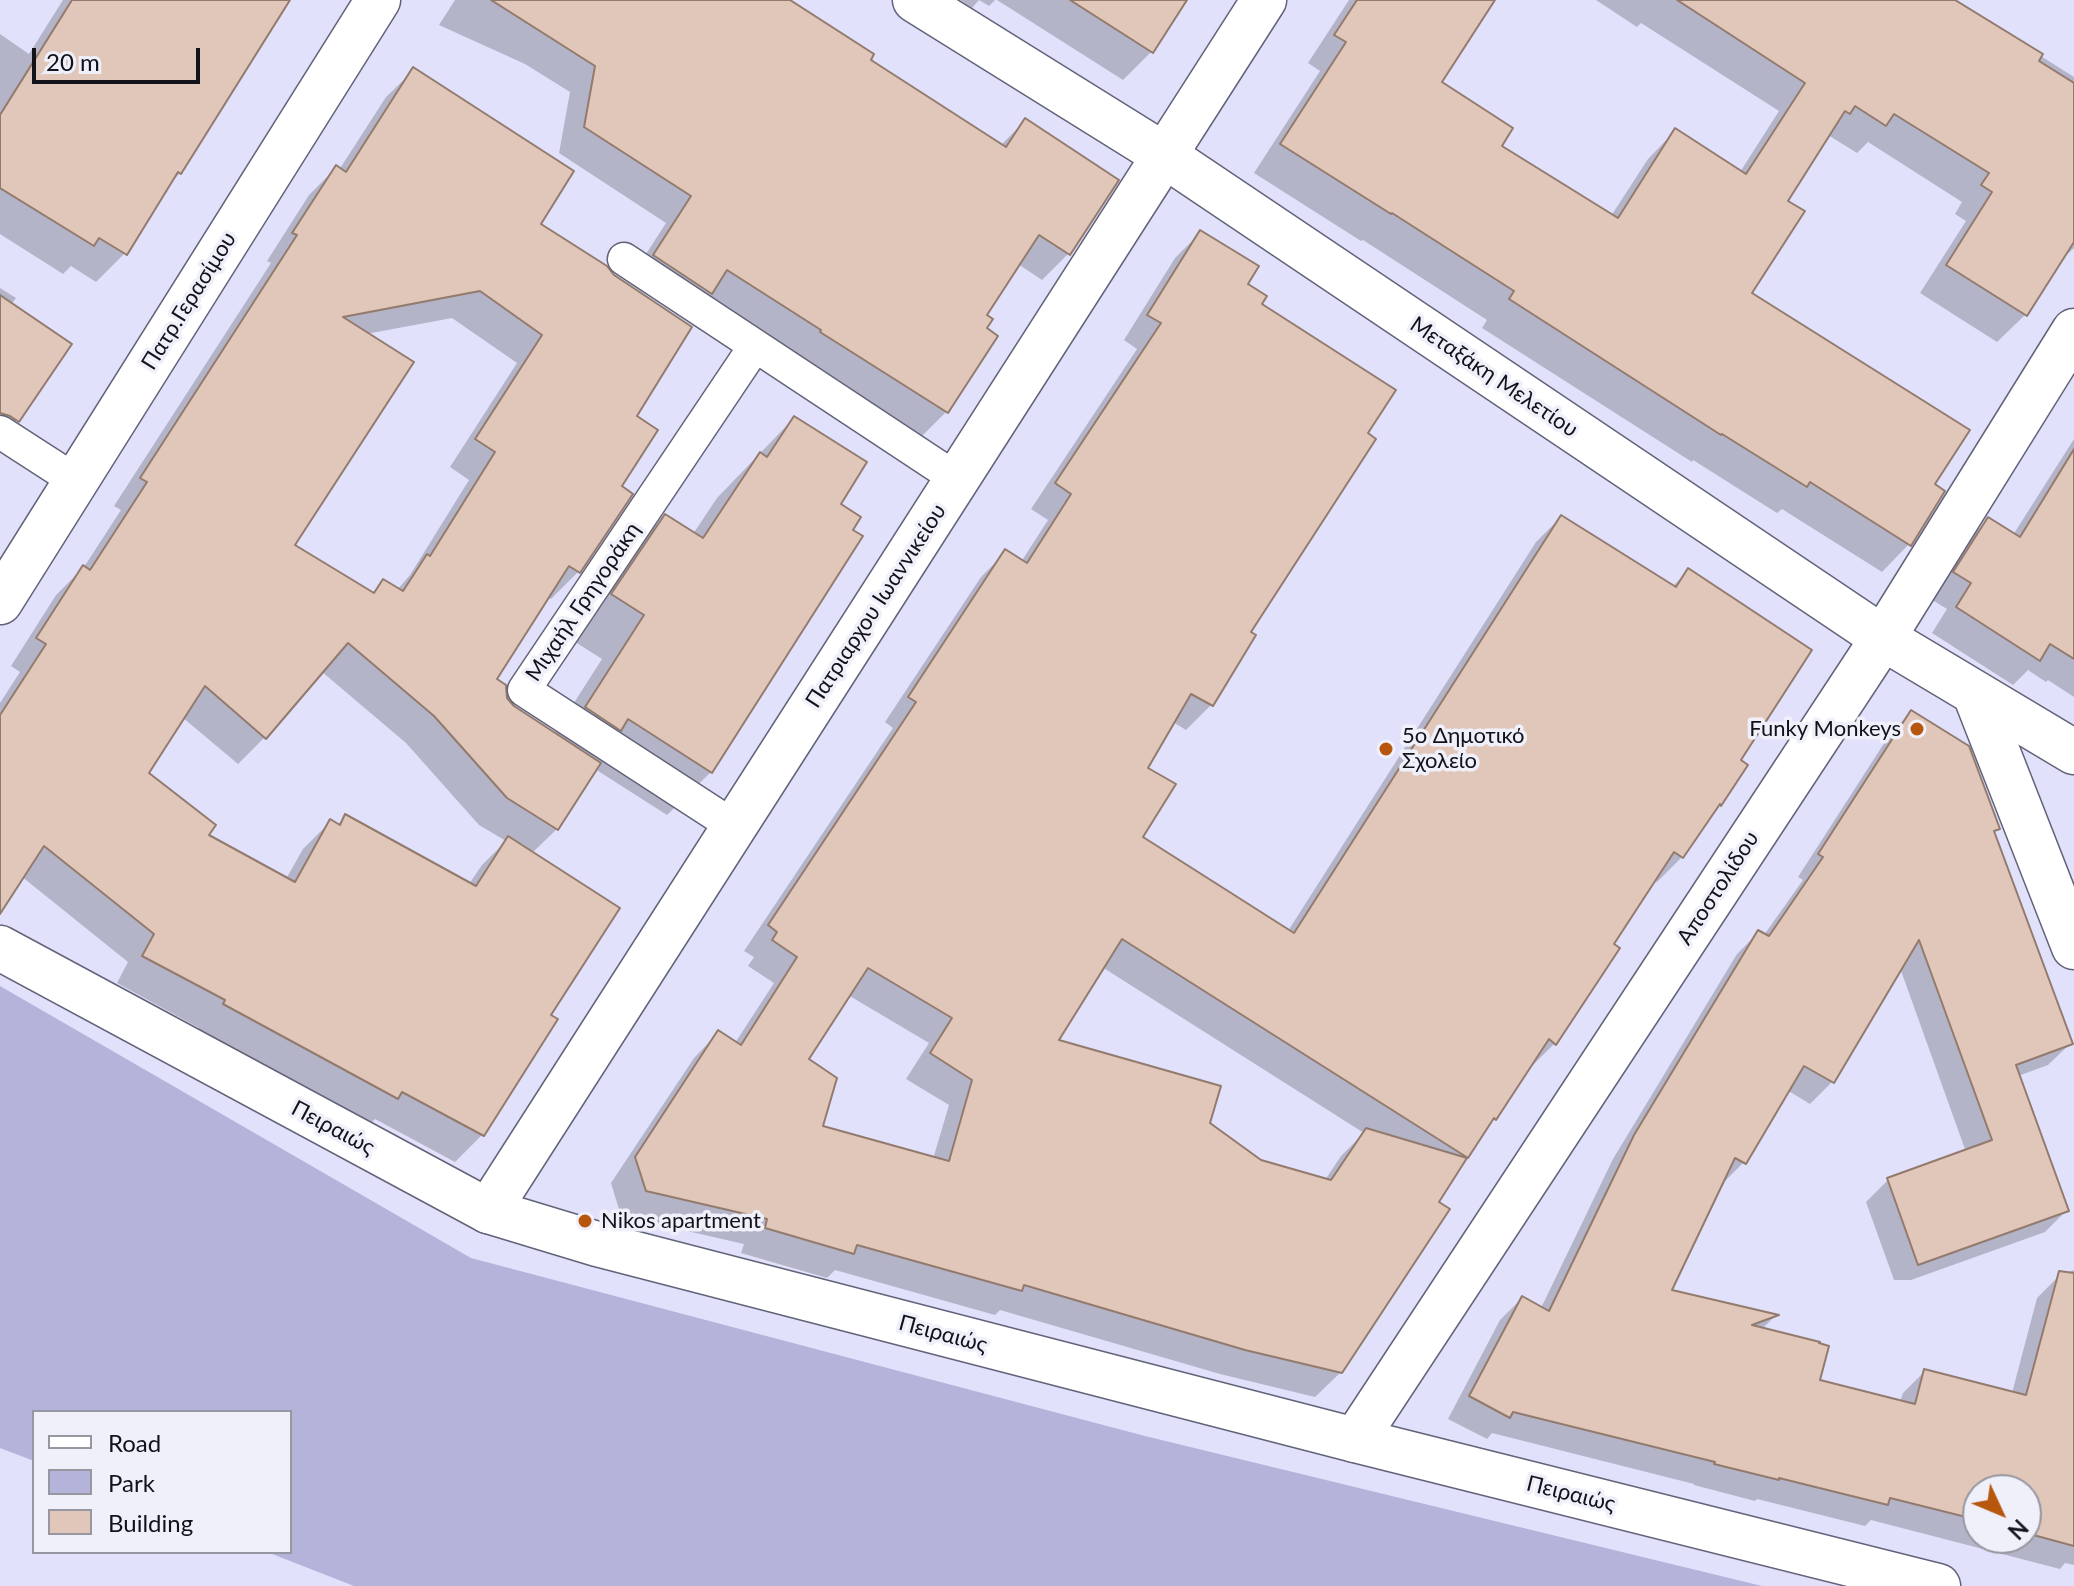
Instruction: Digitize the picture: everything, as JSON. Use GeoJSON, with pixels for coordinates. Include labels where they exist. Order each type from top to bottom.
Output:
{"type":"FeatureCollection","features":[{"type":"Feature","properties":{"kind":"street","name":"Πατρ.Γερασίμου"},"geometry":{"type":"LineString","coordinates":[[0,602],[378,0]]}},
{"type":"Feature","properties":{"kind":"street","name":"Μεταξάκη Μελετίου"},"geometry":{"type":"LineString","coordinates":[[915,0],[1164,155],[1883,638],[2074,752]]}},
{"type":"Feature","properties":{"kind":"street","name":"Πατριαρχου Ιωαννικείου"},"geometry":{"type":"LineString","coordinates":[[488,1211],[1264,0]]}},
{"type":"Feature","properties":{"kind":"street","name":"Αποστολίδου"},"geometry":{"type":"LineString","coordinates":[[1355,1440],[1883,638],[2074,331]]}},
{"type":"Feature","properties":{"kind":"street"},"geometry":{"type":"LineString","coordinates":[[1975,694],[2074,947]]}},
{"type":"Feature","properties":{"kind":"street","name":"Πειραιώς"},"geometry":{"type":"LineString","coordinates":[[0,948],[488,1211],[597,1244],[1355,1440],[1938,1586]]}},
{"type":"Feature","properties":{"kind":"lane"},"geometry":{"type":"LineString","coordinates":[[624,259],[957,479]]}},
{"type":"Feature","properties":{"kind":"lane","name":"Μιχαήλ Γρηγοράκη"},"geometry":{"type":"LineString","coordinates":[[735,827],[524,690],[755,346]]}},
{"type":"Feature","properties":{"kind":"lane"},"geometry":{"type":"LineString","coordinates":[[0,432],[76,481]]}},
{"type":"Feature","properties":{"kind":"green space"},"geometry":{"type":"Polygon","coordinates":[[[0,986],[471,1258],[1145,1436],[1762,1586],[354,1586],[272,1554],[292,1554],[292,1410],[32,1410],[32,1460],[0,1448],[0,986]]]}},
{"type":"Feature","properties":{"kind":"building"},"geometry":{"type":"Polygon","coordinates":[[[72,0],[290,0],[127,255],[99,238],[94,246],[0,188],[0,115],[72,0]]]}},
{"type":"Feature","properties":{"kind":"building"},"geometry":{"type":"Polygon","coordinates":[[[491,0],[790,0],[874,54],[871,60],[1006,147],[1025,118],[1119,180],[1070,255],[1039,235],[987,315],[993,319],[987,328],[998,336],[948,413],[727,270],[712,294],[653,255],[691,196],[584,127],[595,66],[491,0]]]}},
{"type":"Feature","properties":{"kind":"building"},"geometry":{"type":"Polygon","coordinates":[[[1070,0],[1187,0],[1153,53],[1070,0]]]}},
{"type":"Feature","properties":{"kind":"building"},"geometry":{"type":"Polygon","coordinates":[[[1357,0],[1495,0],[1442,82],[1513,128],[1502,146],[1618,218],[1675,128],[1746,174],[1805,83],[1677,0],[1955,0],[2043,54],[2039,61],[2074,83],[2074,242],[2027,316],[1946,265],[1992,192],[1981,185],[1989,173],[1894,114],[1886,126],[1855,106],[1850,114],[1845,111],[1788,201],[1805,211],[1752,293],[1970,430],[1935,484],[1945,491],[1911,546],[1810,482],[1807,487],[1721,435],[1509,299],[1514,291],[1280,144],[1346,42],[1334,35],[1357,0]]]}},
{"type":"Feature","properties":{"kind":"building"},"geometry":{"type":"Polygon","coordinates":[[[413,67],[574,171],[541,224],[607,266],[614,275],[692,327],[637,416],[658,430],[622,486],[633,494],[580,573],[569,566],[497,679],[506,685],[507,698],[514,706],[601,763],[558,830],[507,798],[434,716],[348,643],[266,739],[205,686],[149,773],[216,825],[209,835],[295,882],[330,819],[340,825],[345,814],[476,886],[508,836],[620,908],[551,1015],[558,1019],[484,1136],[402,1092],[398,1099],[223,1004],[225,1000],[142,956],[154,934],[44,846],[0,914],[0,715],[46,644],[36,638],[83,565],[90,570],[147,482],[140,478],[297,235],[292,233],[336,165],[346,172],[413,67]],[[480,291],[343,317],[414,362],[295,545],[374,593],[383,579],[403,591],[427,554],[430,556],[495,452],[475,439],[542,335],[480,291]]]}},
{"type":"Feature","properties":{"kind":"building"},"geometry":{"type":"Polygon","coordinates":[[[1200,230],[1259,266],[1248,284],[1267,296],[1262,304],[1396,390],[1368,433],[1376,439],[1251,632],[1256,635],[1213,706],[1191,694],[1148,768],[1176,784],[1143,837],[1294,933],[1561,515],[1676,587],[1688,568],[1812,650],[1741,760],[1748,765],[1721,806],[1683,858],[1674,852],[1614,944],[1620,948],[1556,1045],[1549,1039],[1468,1158],[1122,939],[1059,1040],[1221,1086],[1210,1123],[1261,1160],[1331,1180],[1366,1128],[1467,1158],[1439,1202],[1450,1209],[1342,1373],[1245,1350],[1024,1285],[1022,1291],[857,1245],[854,1254],[765,1228],[767,1219],[646,1191],[635,1157],[718,1030],[741,1045],[797,957],[772,940],[777,932],[768,925],[916,702],[908,697],[1005,549],[1027,563],[1071,494],[1055,483],[1161,323],[1147,315],[1200,230]],[[868,968],[809,1059],[837,1078],[823,1126],[949,1161],[972,1080],[930,1053],[952,1018],[868,968]]]}},
{"type":"Feature","properties":{"kind":"building"},"geometry":{"type":"Polygon","coordinates":[[[0,295],[72,344],[19,422],[0,413],[0,295]]]}},
{"type":"Feature","properties":{"kind":"building"},"geometry":{"type":"Polygon","coordinates":[[[794,416],[867,462],[841,504],[861,517],[853,530],[863,536],[712,773],[628,719],[621,731],[585,707],[644,615],[611,594],[665,514],[703,538],[760,452],[767,457],[794,416]]]}},
{"type":"Feature","properties":{"kind":"building"},"geometry":{"type":"Polygon","coordinates":[[[2074,449],[2074,659],[2050,644],[2040,661],[1956,607],[1971,583],[1953,572],[1988,517],[2020,537],[2074,449]]]}},
{"type":"Feature","properties":{"kind":"building"},"geometry":{"type":"Polygon","coordinates":[[[1911,710],[1969,746],[2000,829],[1994,831],[2073,1044],[2016,1065],[2069,1211],[1918,1265],[1887,1178],[1992,1140],[1919,940],[1834,1083],[1804,1066],[1746,1164],[1735,1158],[1672,1290],[1779,1315],[1752,1325],[1829,1346],[1820,1380],[1915,1404],[1924,1369],[2026,1395],[2059,1271],[2074,1273],[2074,1546],[2042,1537],[2042,1474],[1962,1474],[1962,1516],[1890,1498],[1888,1505],[1779,1480],[1513,1412],[1510,1418],[1469,1396],[1522,1296],[1549,1311],[1634,1135],[1758,930],[1769,936],[1823,857],[1818,854],[1911,710]]]}},
{"type":"Feature","properties":{"kind":"place","name":"Funky Monkeys"},"geometry":{"type":"Point","coordinates":[1917,729]}},
{"type":"Feature","properties":{"kind":"place","name":"5ο Δημοτικό Σχολείο"},"geometry":{"type":"Point","coordinates":[1386,749]}},
{"type":"Feature","properties":{"kind":"place","name":"Nikos apartment"},"geometry":{"type":"Point","coordinates":[585,1221]}}]}
